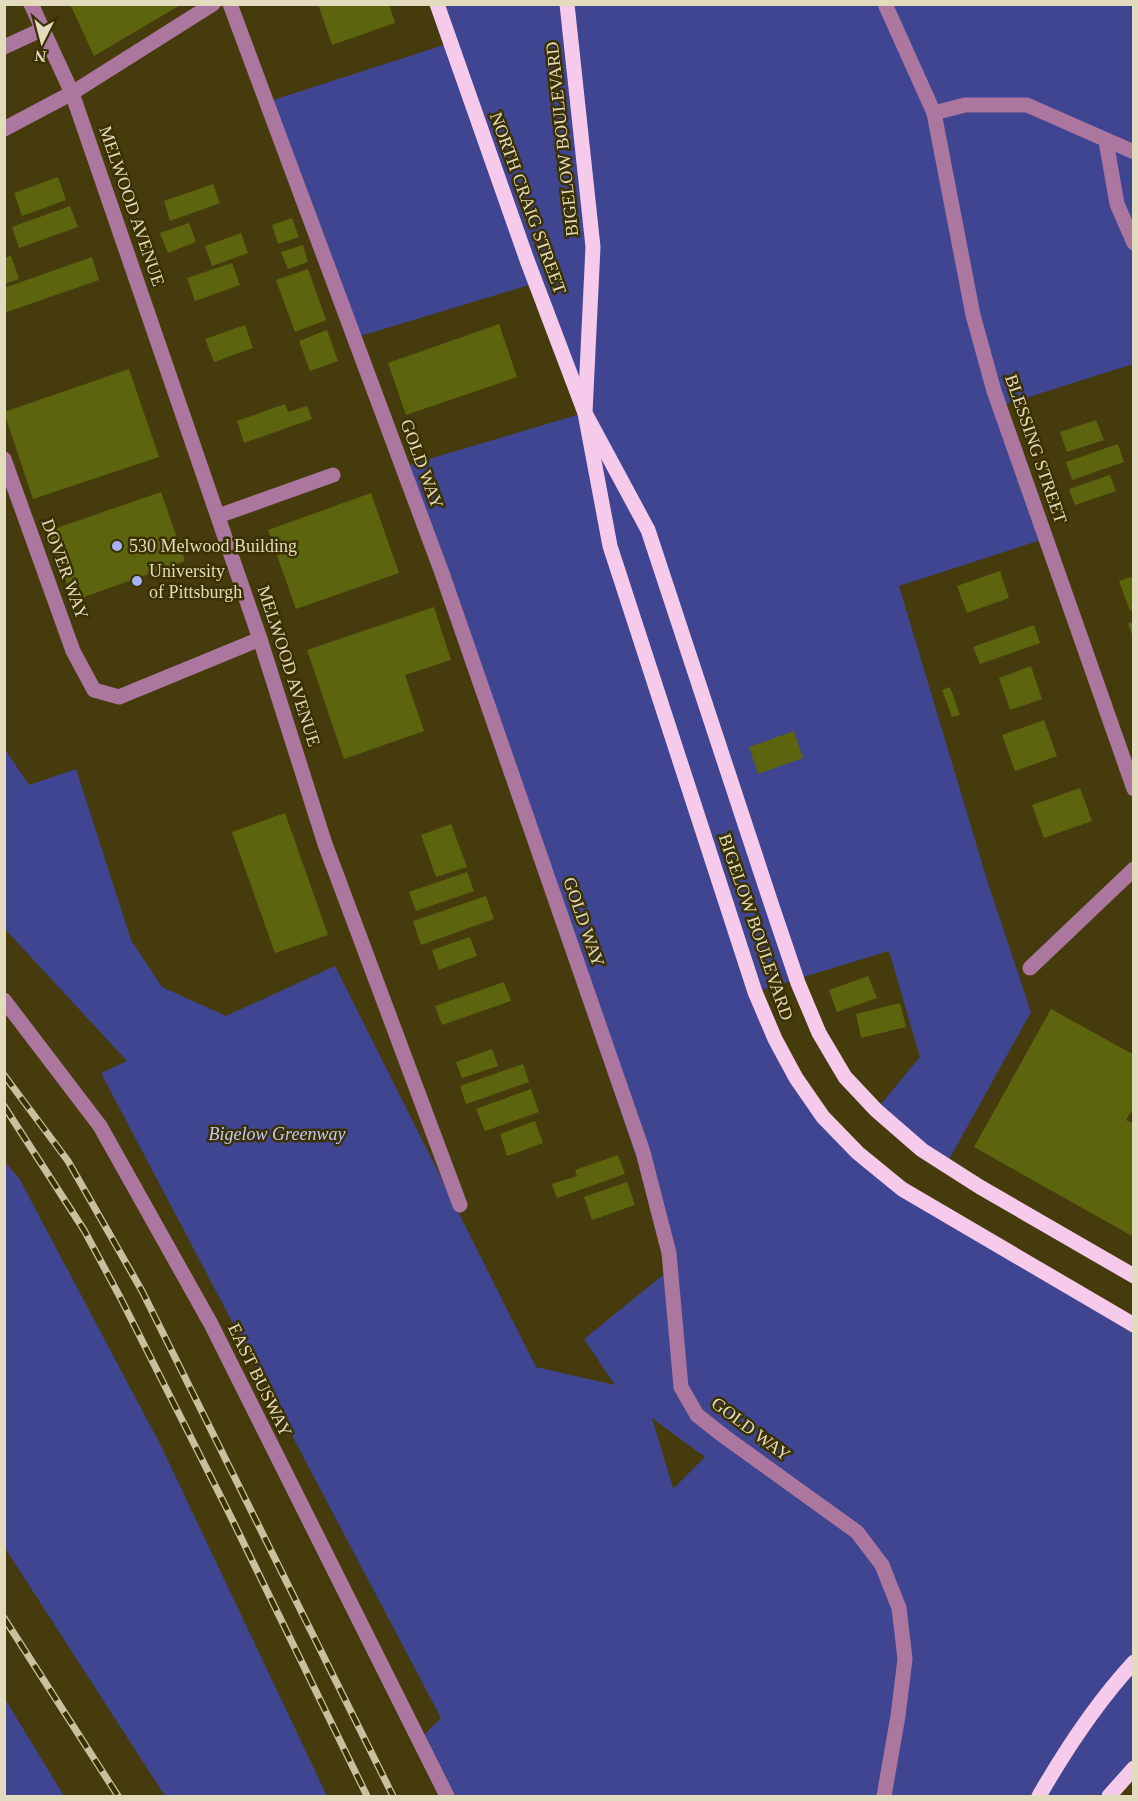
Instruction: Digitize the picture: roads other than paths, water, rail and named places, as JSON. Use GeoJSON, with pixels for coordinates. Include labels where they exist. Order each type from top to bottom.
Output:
{"type":"FeatureCollection","features":[{"type":"Feature","properties":{"kind":"main road","name":"NORTH CRAIG STREET"},"geometry":{"type":"LineString","coordinates":[[437,4],[527,261],[585,413]]}},
{"type":"Feature","properties":{"kind":"main road","name":"BIGELOW BOULEVARD"},"geometry":{"type":"LineString","coordinates":[[567,4],[593,247],[585,413],[610,546],[755,992],[775,1039],[796,1078],[823,1117],[858,1153],[902,1189],[1134,1324]]}},
{"type":"Feature","properties":{"kind":"main road","name":"BIGELOW BOULEVARD"},"geometry":{"type":"LineString","coordinates":[[585,413],[648,530],[798,982],[819,1033],[845,1077],[876,1110],[922,1150],[980,1187],[1134,1276]]}},
{"type":"Feature","properties":{"kind":"main road"},"geometry":{"type":"LineString","coordinates":[[1039,1797],[1106,1693],[1134,1662]]}},
{"type":"Feature","properties":{"kind":"main road"},"geometry":{"type":"LineString","coordinates":[[1110,1795],[1134,1768]]}},
{"type":"Feature","properties":{"kind":"street","name":"MELWOOD AVENUE"},"geometry":{"type":"LineString","coordinates":[[32,4],[72,93],[260,639],[325,844],[460,1205]]}},
{"type":"Feature","properties":{"kind":"street"},"geometry":{"type":"LineString","coordinates":[[4,129],[72,93],[213,4]]}},
{"type":"Feature","properties":{"kind":"street","name":"GOLD WAY"},"geometry":{"type":"LineString","coordinates":[[230,4],[442,573],[643,1152],[669,1252],[681,1387],[697,1415],[856,1532],[882,1565],[899,1608],[905,1659],[884,1797]]}},
{"type":"Feature","properties":{"kind":"street","name":"BLESSING STREET"},"geometry":{"type":"LineString","coordinates":[[885,4],[934,113],[973,315],[994,391],[1134,789]]}},
{"type":"Feature","properties":{"kind":"street"},"geometry":{"type":"LineString","coordinates":[[4,47],[43,29]]}},
{"type":"Feature","properties":{"kind":"street"},"geometry":{"type":"LineString","coordinates":[[934,113],[965,105],[1027,105],[1134,152]]}},
{"type":"Feature","properties":{"kind":"street"},"geometry":{"type":"LineString","coordinates":[[1106,141],[1117,204],[1134,243]]}},
{"type":"Feature","properties":{"kind":"street","name":"DOVER WAY"},"geometry":{"type":"LineString","coordinates":[[4,459],[74,651],[94,690],[119,697],[260,639]]}},
{"type":"Feature","properties":{"kind":"street"},"geometry":{"type":"LineString","coordinates":[[218,516],[333,475]]}},
{"type":"Feature","properties":{"kind":"street"},"geometry":{"type":"LineString","coordinates":[[1030,968],[1134,868]]}},
{"type":"Feature","properties":{"kind":"street","name":"EAST BUSWAY"},"geometry":{"type":"LineString","coordinates":[[4,1000],[100,1126],[205,1313],[447,1797]]}},
{"type":"Feature","properties":{"kind":"railway"},"geometry":{"type":"LineString","coordinates":[[4,1075],[68,1161],[142,1291],[393,1796]]}},
{"type":"Feature","properties":{"kind":"railway"},"geometry":{"type":"LineString","coordinates":[[4,1106],[84,1230],[120,1297],[228,1511],[367,1796]]}},
{"type":"Feature","properties":{"kind":"railway"},"geometry":{"type":"LineString","coordinates":[[4,1618],[118,1796]]}},
{"type":"Feature","properties":{"kind":"place","name":"530 Melwood Building"},"geometry":{"type":"Point","coordinates":[117,546]}},
{"type":"Feature","properties":{"kind":"place","name":"University of Pittsburgh"},"geometry":{"type":"Point","coordinates":[137,581]}},
{"type":"Feature","properties":{"kind":"park label","name":"Bigelow Greenway"},"geometry":{"type":"Point","coordinates":[277,1134]}}]}
